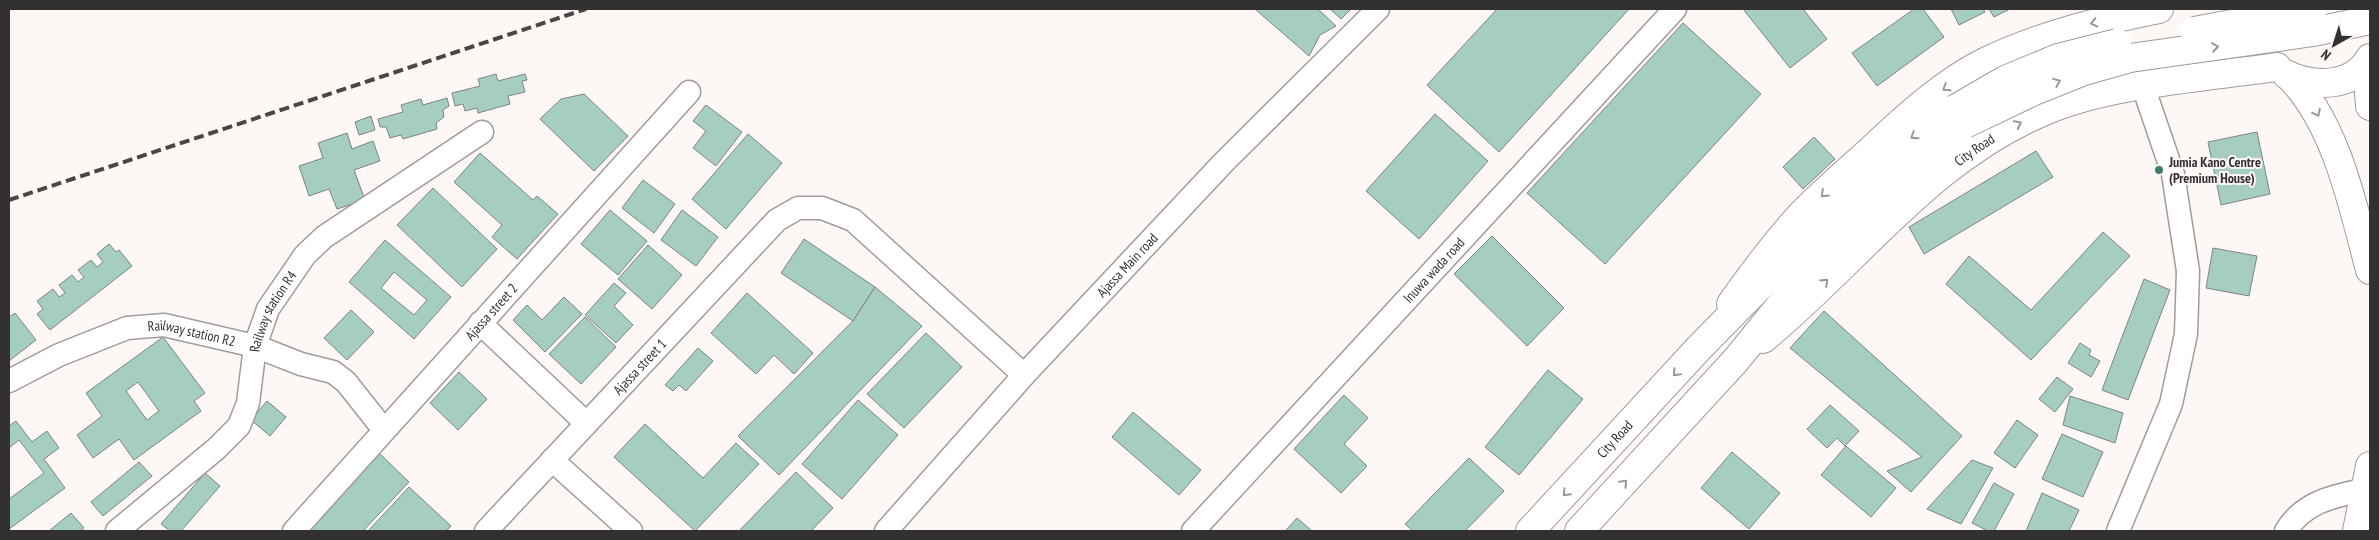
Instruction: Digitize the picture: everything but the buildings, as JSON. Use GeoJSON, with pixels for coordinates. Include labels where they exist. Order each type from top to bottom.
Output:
{"type":"FeatureCollection","features":[{"type":"Feature","properties":{"kind":"main road","name":"City Road"},"geometry":{"type":"LineString","coordinates":[[1530,531],[1700,348],[1767,254],[1802,213],[1900,122],[1933,96],[1983,63],[2019,47],[2088,24],[2159,9]]}},
{"type":"Feature","properties":{"kind":"main road"},"geometry":{"type":"LineString","coordinates":[[2258,9],[2257,31],[2264,50],[2282,71],[2304,91],[2316,111],[2330,142],[2353,208],[2370,270]]}},
{"type":"Feature","properties":{"kind":"main road"},"geometry":{"type":"LineString","coordinates":[[1960,117],[2005,80],[2058,58],[2119,43],[2313,9]]}},
{"type":"Feature","properties":{"kind":"main road"},"geometry":{"type":"LineString","coordinates":[[1779,286],[1866,178],[1908,140],[1960,117],[2084,72],[2130,58],[2313,32],[2370,20]]}},
{"type":"Feature","properties":{"kind":"main road"},"geometry":{"type":"LineString","coordinates":[[2282,71],[2304,82],[2329,83],[2353,75],[2368,61]]}},
{"type":"Feature","properties":{"kind":"main road"},"geometry":{"type":"LineString","coordinates":[[2368,61],[2370,106]]}},
{"type":"Feature","properties":{"kind":"main road","name":"City Road"},"geometry":{"type":"LineString","coordinates":[[1579,531],[1736,360],[1778,326],[1937,176],[1976,147],[2047,110],[2099,95],[2143,86],[2282,71]]}},
{"type":"Feature","properties":{"kind":"main road","name":"City Road"},"geometry":{"type":"LineString","coordinates":[[1700,348],[1779,286]]}},
{"type":"Feature","properties":{"kind":"main road","name":"City Road"},"geometry":{"type":"LineString","coordinates":[[1736,360],[1779,286]]}},
{"type":"Feature","properties":{"kind":"main road"},"geometry":{"type":"LineString","coordinates":[[2357,531],[2369,477]]}},
{"type":"Feature","properties":{"kind":"street","name":"Ajassa Main road"},"geometry":{"type":"LineString","coordinates":[[886,531],[1024,375],[1224,162],[1378,9]]}},
{"type":"Feature","properties":{"kind":"street","name":"Inuwa wada road"},"geometry":{"type":"LineString","coordinates":[[1193,531],[1675,9]]}},
{"type":"Feature","properties":{"kind":"street"},"geometry":{"type":"LineString","coordinates":[[2125,527],[2171,404],[2186,334],[2188,271],[2173,174],[2143,86]]}},
{"type":"Feature","properties":{"kind":"street","name":"Ajassa street 2"},"geometry":{"type":"LineString","coordinates":[[294,531],[689,92]]}},
{"type":"Feature","properties":{"kind":"street","name":"Railway station R4"},"geometry":{"type":"LineString","coordinates":[[117,531],[216,449],[238,426],[248,403],[255,346],[268,308],[305,255],[324,237],[482,132]]}},
{"type":"Feature","properties":{"kind":"street","name":"Ajassa street 1"},"geometry":{"type":"LineString","coordinates":[[486,531],[777,220],[798,208],[822,208],[853,220],[1024,375]]}},
{"type":"Feature","properties":{"kind":"street"},"geometry":{"type":"LineString","coordinates":[[480,323],[586,423]]}},
{"type":"Feature","properties":{"kind":"street","name":"Railway station R2"},"geometry":{"type":"LineString","coordinates":[[9,381],[60,355],[127,328],[164,326],[255,346],[301,364],[333,372],[346,382],[384,430]]}},
{"type":"Feature","properties":{"kind":"street"},"geometry":{"type":"LineString","coordinates":[[552,460],[631,531]]}},
{"type":"Feature","properties":{"kind":"street"},"geometry":{"type":"LineString","coordinates":[[2286,531],[2305,509],[2369,477]]}},
{"type":"Feature","properties":{"kind":"railway"},"geometry":{"type":"LineString","coordinates":[[9,200],[586,9]]}},
{"type":"Feature","properties":{"kind":"place","name":"Jumia Kano Centre (Premium House)"},"geometry":{"type":"Point","coordinates":[2159,170]}}]}
